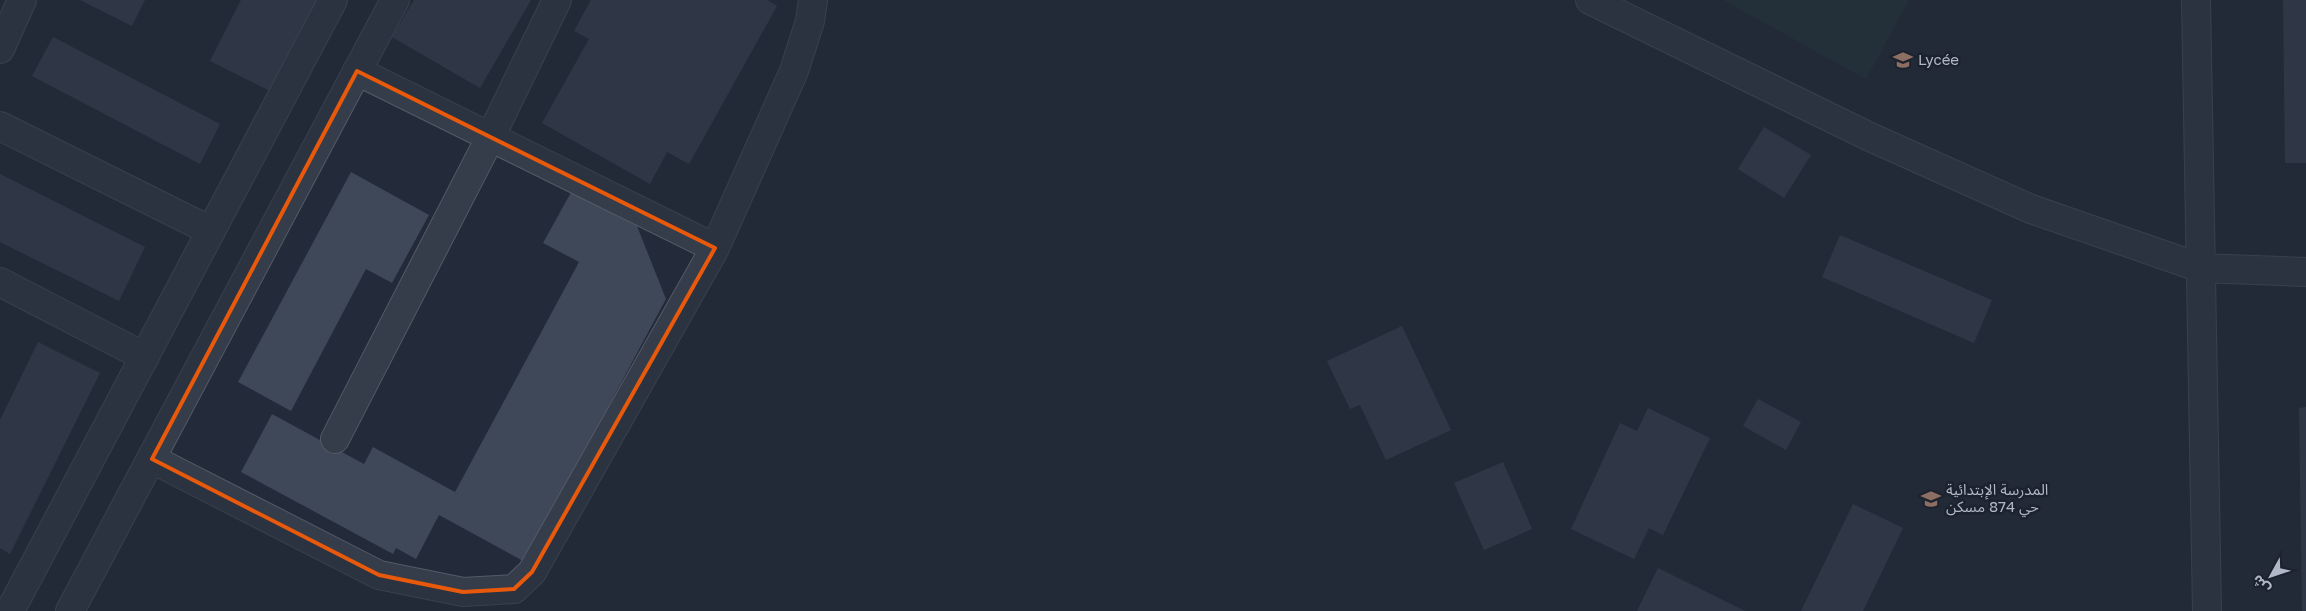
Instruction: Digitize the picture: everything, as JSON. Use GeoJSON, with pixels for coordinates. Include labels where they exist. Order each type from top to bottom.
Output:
{"type":"FeatureCollection","features":[{"type":"Feature","properties":{"kind":"street"},"geometry":{"type":"LineString","coordinates":[[0,49],[22,0]]}},
{"type":"Feature","properties":{"kind":"street"},"geometry":{"type":"LineString","coordinates":[[10,611],[333,0]]}},
{"type":"Feature","properties":{"kind":"street"},"geometry":{"type":"LineString","coordinates":[[70,611],[395,0]]}},
{"type":"Feature","properties":{"kind":"street"},"geometry":{"type":"LineString","coordinates":[[335,439],[490,138],[557,0]]}},
{"type":"Feature","properties":{"kind":"street"},"geometry":{"type":"LineString","coordinates":[[152,459],[379,575],[463,592],[514,589],[532,572],[715,248],[794,72],[810,21],[813,0]]}},
{"type":"Feature","properties":{"kind":"street"},"geometry":{"type":"LineString","coordinates":[[1590,0],[1870,137],[2031,209],[2201,268],[2306,272]]}},
{"type":"Feature","properties":{"kind":"street"},"geometry":{"type":"LineString","coordinates":[[2196,0],[2207,611]]}},
{"type":"Feature","properties":{"kind":"street"},"geometry":{"type":"LineString","coordinates":[[357,71],[715,248]]}},
{"type":"Feature","properties":{"kind":"street"},"geometry":{"type":"LineString","coordinates":[[0,126],[211,231]]}},
{"type":"Feature","properties":{"kind":"street"},"geometry":{"type":"LineString","coordinates":[[0,282],[145,357]]}},
{"type":"Feature","properties":{"kind":"highlighted area"},"geometry":{"type":"Polygon","coordinates":[[[357,71],[715,248],[532,572],[514,589],[463,592],[379,575],[152,459],[357,71]]]}},
{"type":"Feature","properties":{"kind":"shaded area"},"geometry":{"type":"Polygon","coordinates":[[[1723,0],[1909,0],[1866,79],[1723,0]]]}},
{"type":"Feature","properties":{"kind":"building"},"geometry":{"type":"Polygon","coordinates":[[[80,0],[145,0],[132,26],[80,0]]]}},
{"type":"Feature","properties":{"kind":"building"},"geometry":{"type":"Polygon","coordinates":[[[241,0],[318,0],[272,92],[210,61],[241,0]]]}},
{"type":"Feature","properties":{"kind":"building"},"geometry":{"type":"Polygon","coordinates":[[[414,0],[531,0],[480,88],[392,37],[414,0]]]}},
{"type":"Feature","properties":{"kind":"building"},"geometry":{"type":"Polygon","coordinates":[[[591,0],[767,0],[777,6],[689,164],[667,152],[650,184],[542,123],[589,39],[574,31],[591,0]]]}},
{"type":"Feature","properties":{"kind":"building"},"geometry":{"type":"Polygon","coordinates":[[[2283,0],[2306,0],[2306,163],[2285,163],[2283,0]]]}},
{"type":"Feature","properties":{"kind":"building"},"geometry":{"type":"Polygon","coordinates":[[[53,37],[220,124],[200,164],[32,76],[53,37]]]}},
{"type":"Feature","properties":{"kind":"building"},"geometry":{"type":"Polygon","coordinates":[[[1764,127],[1811,155],[1784,198],[1738,169],[1764,127]]]}},
{"type":"Feature","properties":{"kind":"building"},"geometry":{"type":"Polygon","coordinates":[[[351,172],[429,215],[392,283],[366,269],[291,411],[238,382],[351,172]]]}},
{"type":"Feature","properties":{"kind":"building"},"geometry":{"type":"Polygon","coordinates":[[[0,174],[145,247],[119,301],[0,242],[0,174]]]}},
{"type":"Feature","properties":{"kind":"building"},"geometry":{"type":"Polygon","coordinates":[[[574,187],[635,221],[666,299],[525,562],[439,515],[416,559],[396,548],[393,554],[241,472],[272,414],[364,464],[373,447],[455,492],[579,262],[543,243],[574,187]]]}},
{"type":"Feature","properties":{"kind":"building"},"geometry":{"type":"Polygon","coordinates":[[[1840,235],[1992,300],[1974,343],[1822,277],[1840,235]]]}},
{"type":"Feature","properties":{"kind":"building"},"geometry":{"type":"Polygon","coordinates":[[[1402,326],[1451,430],[1386,460],[1360,405],[1350,409],[1327,361],[1402,326]]]}},
{"type":"Feature","properties":{"kind":"building"},"geometry":{"type":"Polygon","coordinates":[[[38,342],[100,373],[10,554],[0,548],[0,420],[38,342]]]}},
{"type":"Feature","properties":{"kind":"building"},"geometry":{"type":"Polygon","coordinates":[[[1758,399],[1801,422],[1786,450],[1743,426],[1758,399]]]}},
{"type":"Feature","properties":{"kind":"building"},"geometry":{"type":"Polygon","coordinates":[[[2306,407],[2306,611],[2302,611],[2299,408],[2306,407]]]}},
{"type":"Feature","properties":{"kind":"building"},"geometry":{"type":"Polygon","coordinates":[[[1648,408],[1710,438],[1663,535],[1649,528],[1634,559],[1571,529],[1620,423],[1637,431],[1648,408]]]}},
{"type":"Feature","properties":{"kind":"building"},"geometry":{"type":"Polygon","coordinates":[[[1503,462],[1532,529],[1484,550],[1454,483],[1503,462]]]}},
{"type":"Feature","properties":{"kind":"building"},"geometry":{"type":"Polygon","coordinates":[[[1853,504],[1903,528],[1863,611],[1801,611],[1853,504]]]}},
{"type":"Feature","properties":{"kind":"building"},"geometry":{"type":"Polygon","coordinates":[[[1658,568],[1745,611],[1637,611],[1658,568]]]}},
{"type":"Feature","properties":{"kind":"place","name":"Lycée"},"geometry":{"type":"Point","coordinates":[1903,60]}},
{"type":"Feature","properties":{"kind":"place","name":"المدرسة الإبتدائية حي 874 مسكن"},"geometry":{"type":"Point","coordinates":[1931,499]}}]}
